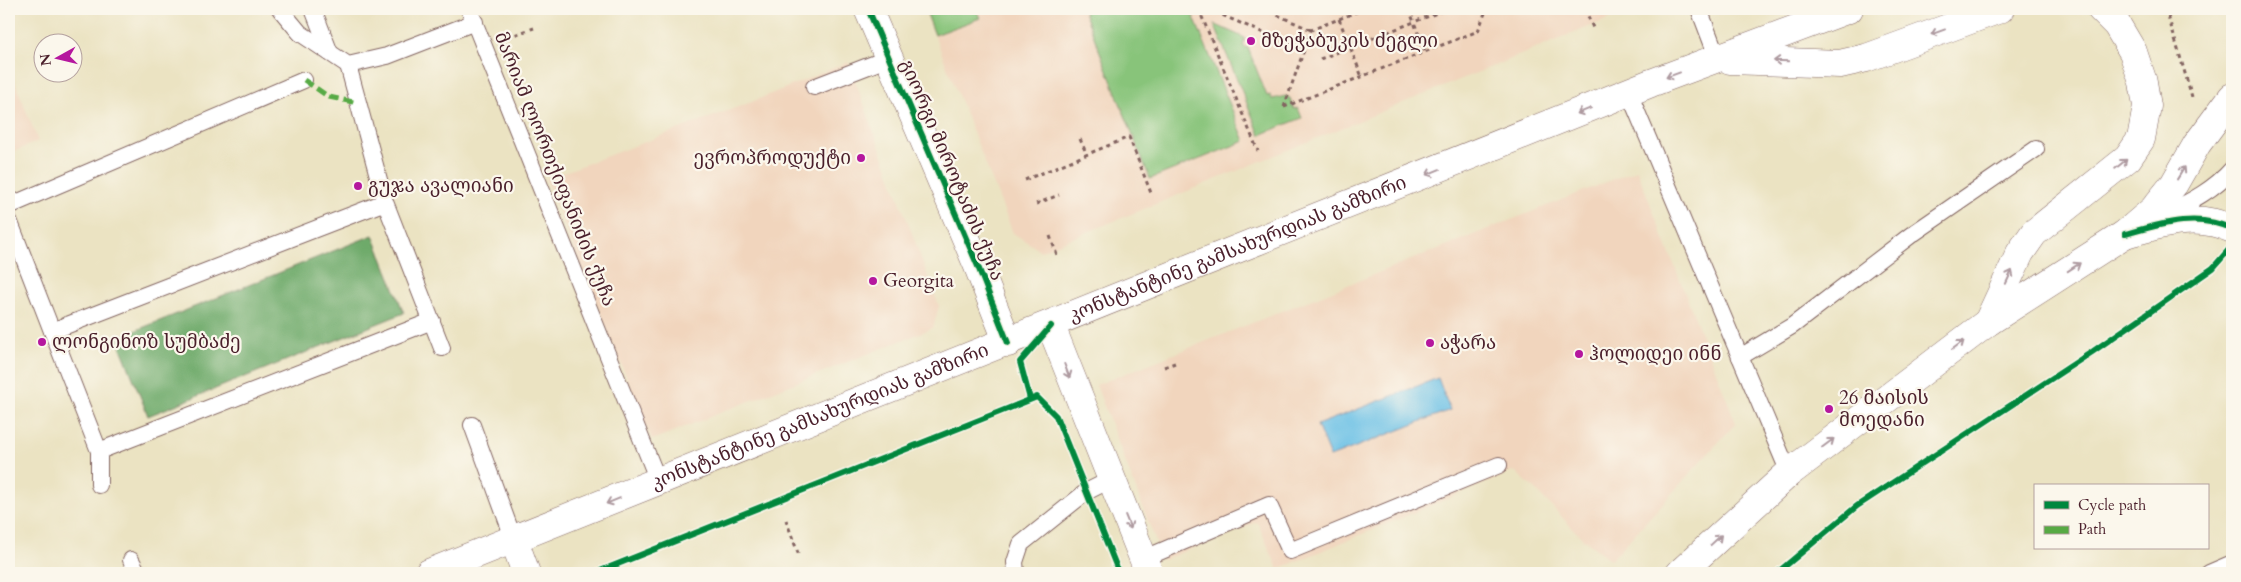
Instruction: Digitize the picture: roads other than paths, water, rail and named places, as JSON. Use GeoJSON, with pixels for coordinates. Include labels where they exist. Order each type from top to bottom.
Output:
{"type":"FeatureCollection","features":[{"type":"Feature","properties":{"kind":"main road","name":"გიორგი მიროტაძის ქუჩა"},"geometry":{"type":"LineString","coordinates":[[868,9],[977,264],[1008,343]]}},
{"type":"Feature","properties":{"kind":"main road"},"geometry":{"type":"LineString","coordinates":[[1629,93],[1849,9]]}},
{"type":"Feature","properties":{"kind":"main road"},"geometry":{"type":"LineString","coordinates":[[1718,59],[1840,64],[1866,58],[2000,9]]}},
{"type":"Feature","properties":{"kind":"main road"},"geometry":{"type":"LineString","coordinates":[[1988,322],[2020,253],[2034,233],[2128,158],[2141,140],[2147,106],[2143,82],[2133,52],[2117,25],[2101,9]]}},
{"type":"Feature","properties":{"kind":"main road","name":"კონსტანტინე გამსახურდიას გამზირი"},"geometry":{"type":"LineString","coordinates":[[429,573],[659,483],[1629,93]]}},
{"type":"Feature","properties":{"kind":"main road"},"geometry":{"type":"LineString","coordinates":[[1680,573],[1789,473],[1988,322],[2125,234],[2153,210],[2174,184],[2197,144],[2232,97]]}},
{"type":"Feature","properties":{"kind":"main road"},"geometry":{"type":"LineString","coordinates":[[2125,234],[2169,222],[2188,220],[2211,220],[2232,228]]}},
{"type":"Feature","properties":{"kind":"main road"},"geometry":{"type":"LineString","coordinates":[[1051,326],[1110,480],[1146,566]]}},
{"type":"Feature","properties":{"kind":"main road"},"geometry":{"type":"LineString","coordinates":[[514,540],[526,573]]}},
{"type":"Feature","properties":{"kind":"lane"},"geometry":{"type":"LineString","coordinates":[[280,9],[300,33],[348,65],[386,202],[442,348]]}},
{"type":"Feature","properties":{"kind":"lane"},"geometry":{"type":"LineString","coordinates":[[313,9],[330,53]]}},
{"type":"Feature","properties":{"kind":"lane"},"geometry":{"type":"LineString","coordinates":[[1699,9],[1718,59]]}},
{"type":"Feature","properties":{"kind":"lane","name":"მარიამ ლორთქიფანიძის ქუჩა"},"geometry":{"type":"LineString","coordinates":[[348,65],[388,56],[472,15],[659,483]]}},
{"type":"Feature","properties":{"kind":"lane"},"geometry":{"type":"LineString","coordinates":[[814,86],[889,58]]}},
{"type":"Feature","properties":{"kind":"lane"},"geometry":{"type":"LineString","coordinates":[[9,206],[304,80]]}},
{"type":"Feature","properties":{"kind":"lane"},"geometry":{"type":"LineString","coordinates":[[1629,93],[1789,473]]}},
{"type":"Feature","properties":{"kind":"lane"},"geometry":{"type":"LineString","coordinates":[[1740,357],[1792,326],[1911,235],[2036,149]]}},
{"type":"Feature","properties":{"kind":"lane"},"geometry":{"type":"LineString","coordinates":[[2125,234],[2195,199],[2222,181],[2232,169]]}},
{"type":"Feature","properties":{"kind":"lane"},"geometry":{"type":"LineString","coordinates":[[52,331],[386,202]]}},
{"type":"Feature","properties":{"kind":"lane"},"geometry":{"type":"LineString","coordinates":[[9,220],[99,451],[99,485]]}},
{"type":"Feature","properties":{"kind":"lane"},"geometry":{"type":"LineString","coordinates":[[99,451],[432,321]]}},
{"type":"Feature","properties":{"kind":"lane"},"geometry":{"type":"LineString","coordinates":[[472,425],[514,540]]}},
{"type":"Feature","properties":{"kind":"lane"},"geometry":{"type":"LineString","coordinates":[[1146,566],[1269,505],[1290,551],[1499,465]]}},
{"type":"Feature","properties":{"kind":"lane"},"geometry":{"type":"LineString","coordinates":[[1016,573],[1015,562],[1021,544],[1086,492],[1110,480]]}},
{"type":"Feature","properties":{"kind":"lane"},"geometry":{"type":"LineString","coordinates":[[2209,573],[2230,564]]}},
{"type":"Feature","properties":{"kind":"water"},"geometry":{"type":"Polygon","coordinates":[[[1438,378],[1450,410],[1330,457],[1317,425],[1438,378]]]}},
{"type":"Feature","properties":{"kind":"place","name":"მზეჭაბუკის ძეგლი"},"geometry":{"type":"Point","coordinates":[1251,41]}},
{"type":"Feature","properties":{"kind":"place","name":"ევროპროდუქტი"},"geometry":{"type":"Point","coordinates":[861,158]}},
{"type":"Feature","properties":{"kind":"place","name":"გუჯა ავალიანი"},"geometry":{"type":"Point","coordinates":[358,186]}},
{"type":"Feature","properties":{"kind":"place","name":"Georgita"},"geometry":{"type":"Point","coordinates":[873,281]}},
{"type":"Feature","properties":{"kind":"place","name":"ლონგინოზ სუმბაძე"},"geometry":{"type":"Point","coordinates":[42,342]}},
{"type":"Feature","properties":{"kind":"place","name":"აჭარა"},"geometry":{"type":"Point","coordinates":[1430,343]}},
{"type":"Feature","properties":{"kind":"place","name":"ჰოლიდეი ინნ"},"geometry":{"type":"Point","coordinates":[1579,354]}},
{"type":"Feature","properties":{"kind":"place","name":"26 მაისის მოედანი"},"geometry":{"type":"Point","coordinates":[1829,409]}}]}
